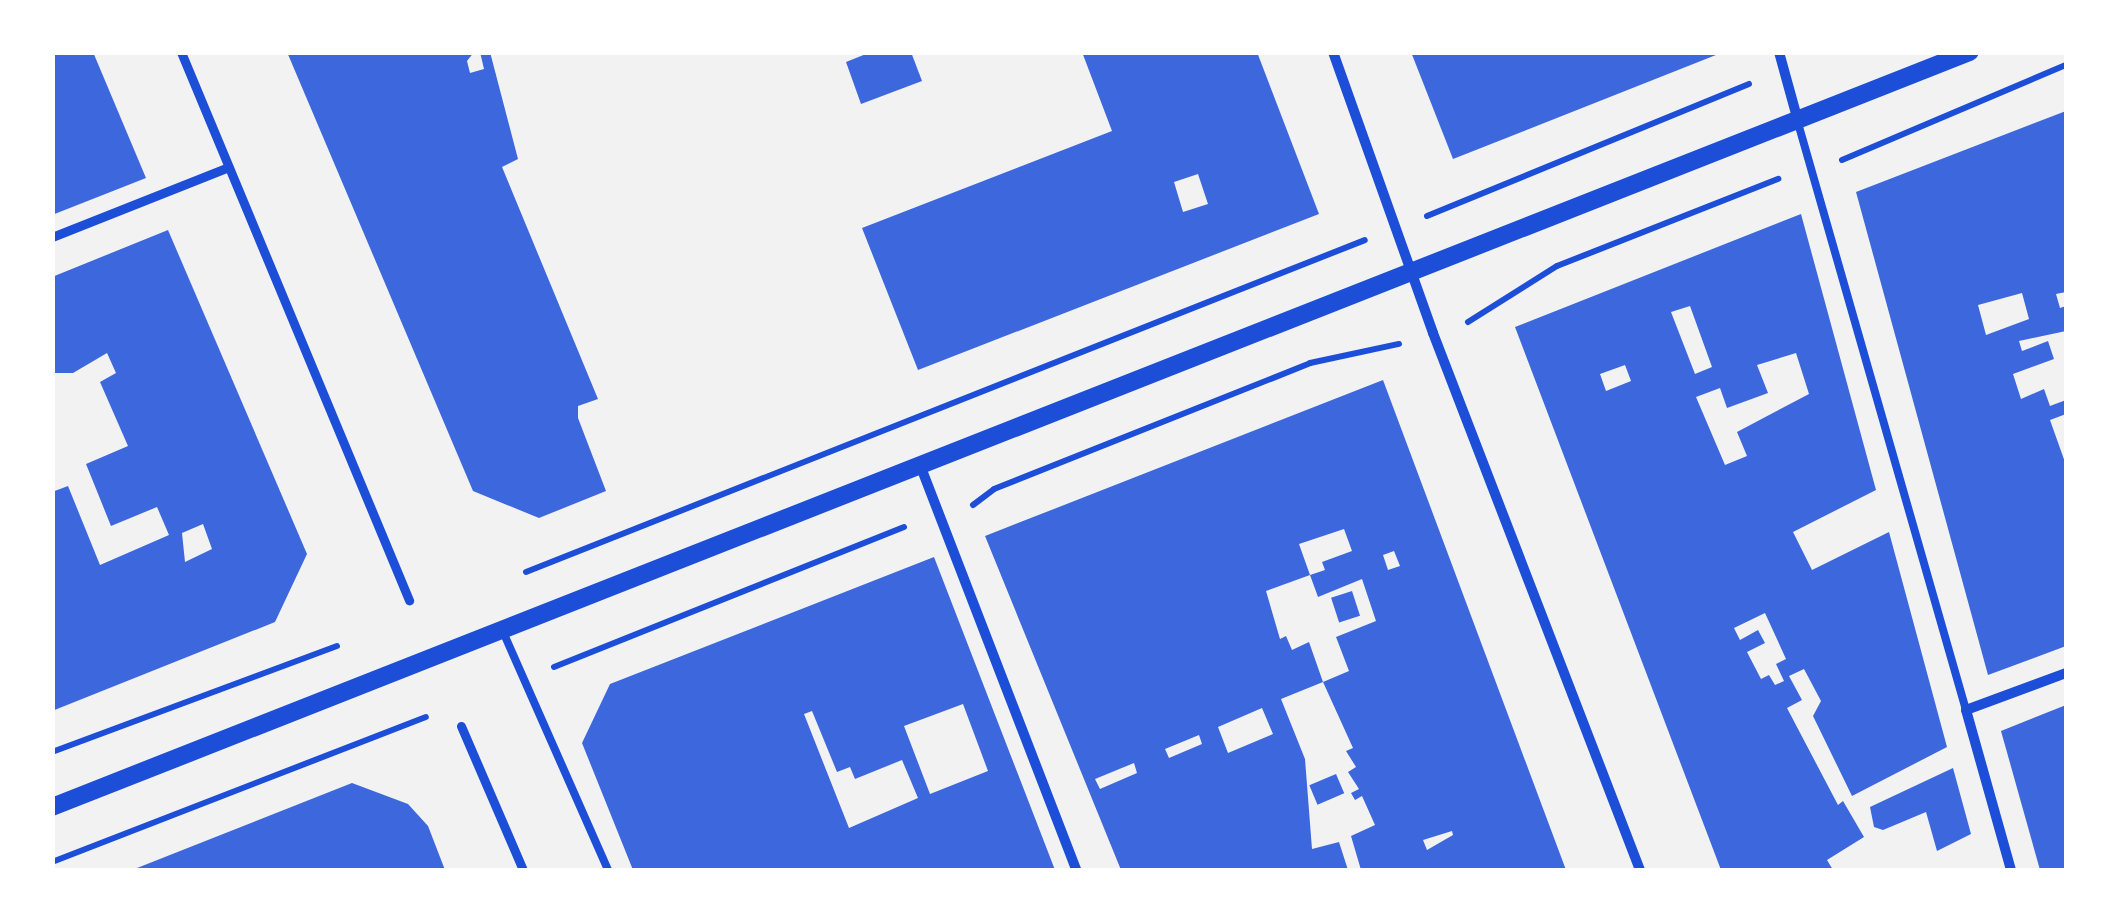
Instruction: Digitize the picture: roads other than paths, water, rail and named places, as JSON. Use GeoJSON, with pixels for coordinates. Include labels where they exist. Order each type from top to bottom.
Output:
{"type":"FeatureCollection","features":[{"type":"Feature","properties":{"kind":"street"},"geometry":{"type":"LineString","coordinates":[[181,52],[409,600]]}},
{"type":"Feature","properties":{"kind":"street"},"geometry":{"type":"LineString","coordinates":[[1333,52],[1412,273],[1640,870]]}},
{"type":"Feature","properties":{"kind":"street"},"geometry":{"type":"LineString","coordinates":[[1779,52],[1798,121]]}},
{"type":"Feature","properties":{"kind":"street"},"geometry":{"type":"LineString","coordinates":[[52,807],[922,470],[1970,52]]}},
{"type":"Feature","properties":{"kind":"street"},"geometry":{"type":"LineString","coordinates":[[52,237],[229,167]]}},
{"type":"Feature","properties":{"kind":"street"},"geometry":{"type":"LineString","coordinates":[[922,470],[1076,870]]}},
{"type":"Feature","properties":{"kind":"street"},"geometry":{"type":"LineString","coordinates":[[2011,870],[1966,710],[2066,674]]}},
{"type":"Feature","properties":{"kind":"street"},"geometry":{"type":"LineString","coordinates":[[460,726],[524,870]]}},
{"type":"Feature","properties":{"kind":"lane"},"geometry":{"type":"LineString","coordinates":[[1798,121],[1966,710]]}},
{"type":"Feature","properties":{"kind":"lane"},"geometry":{"type":"LineString","coordinates":[[504,634],[608,870]]}}]}
